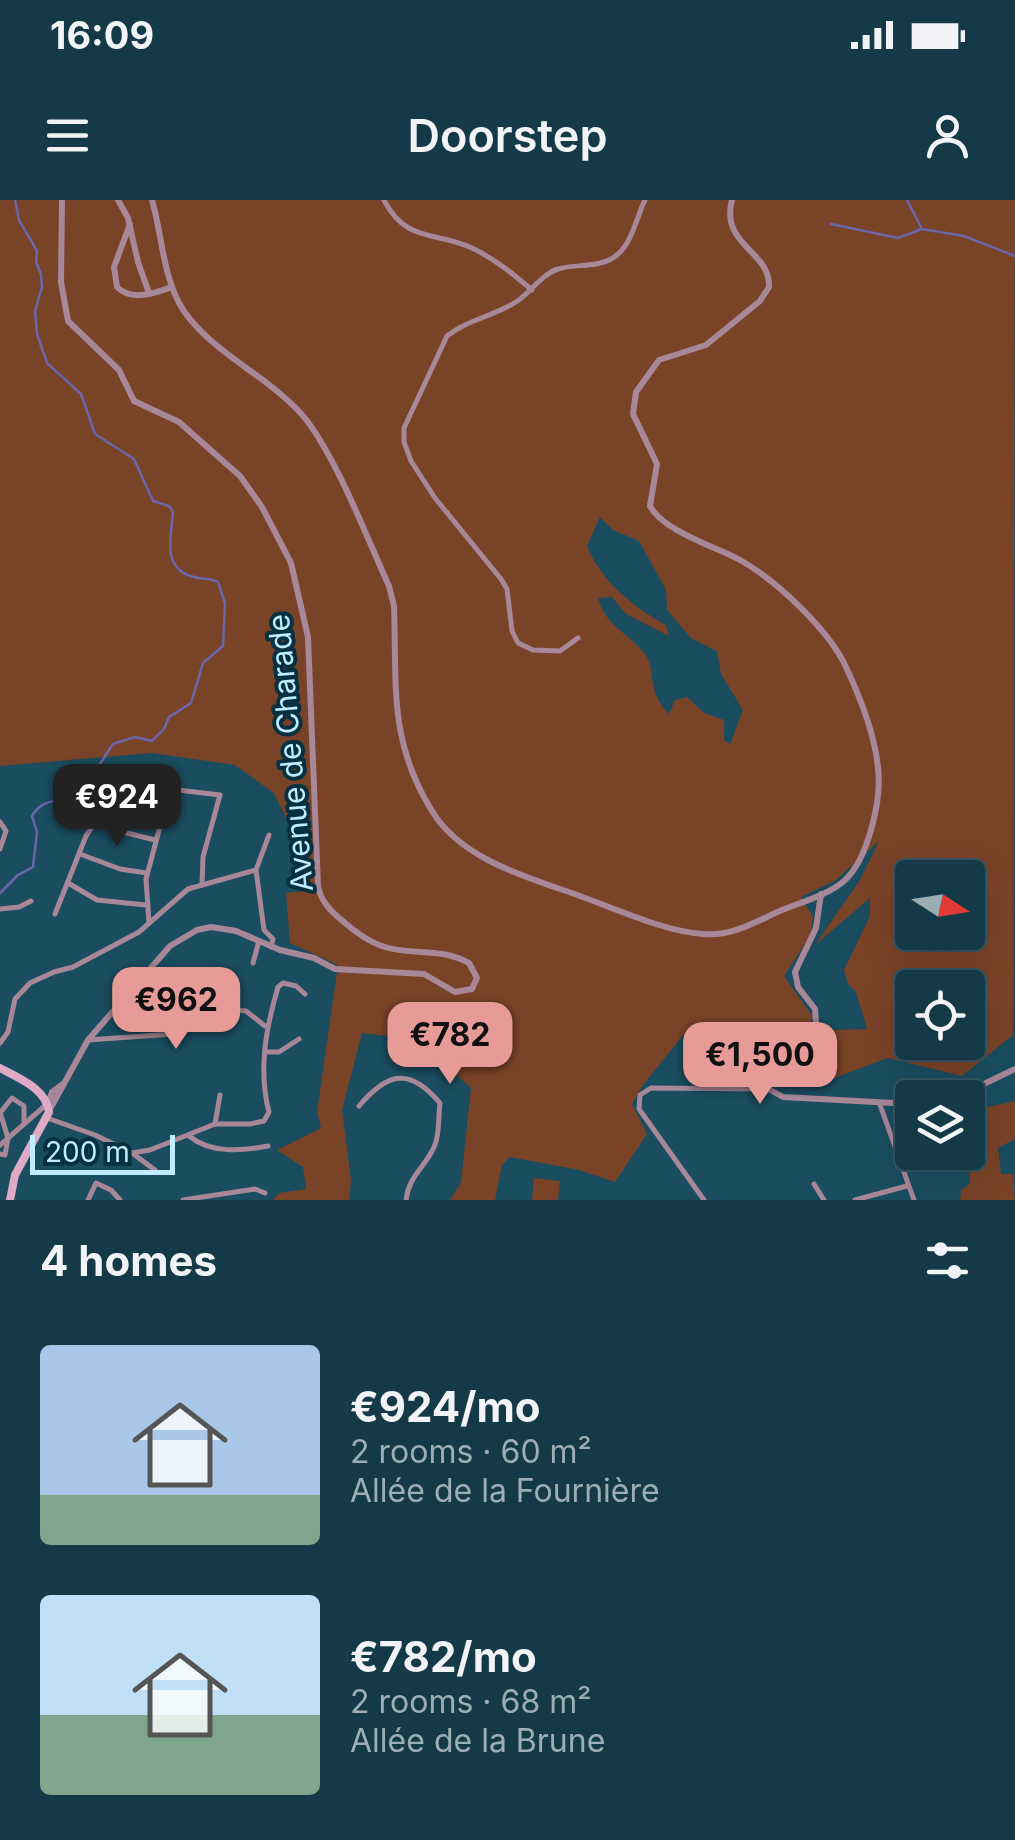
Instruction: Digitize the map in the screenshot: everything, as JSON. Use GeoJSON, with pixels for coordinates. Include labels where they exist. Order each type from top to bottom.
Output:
{"type":"FeatureCollection","features":[{"type":"Feature","properties":{"kind":"main road"},"geometry":{"type":"LineString","coordinates":[[0,1068],[36,1090],[48,1111],[15,1175],[10,1200]]}},
{"type":"Feature","properties":{"kind":"street","name":"Avenue de Charade"},"geometry":{"type":"LineString","coordinates":[[48,1111],[88,1040],[170,946],[188,934],[224,928],[314,958],[335,969],[424,974],[455,992],[472,988],[476,978],[469,962],[448,954],[396,950],[374,943],[356,932],[322,899],[308,638],[291,563],[262,507],[240,476],[179,422],[134,401],[120,370],[71,325],[61,282],[62,200]]}},
{"type":"Feature","properties":{"kind":"street"},"geometry":{"type":"LineString","coordinates":[[118,200],[130,224],[150,293]]}},
{"type":"Feature","properties":{"kind":"street"},"geometry":{"type":"LineString","coordinates":[[152,200],[161,256],[172,286],[194,322],[296,409],[322,444],[390,586],[399,739],[428,805],[447,831],[486,858],[526,878],[701,934],[732,932],[844,881],[858,864],[870,830],[878,784],[875,752],[846,667],[818,628],[753,568],[655,514],[650,502],[657,464],[632,409],[636,392],[659,360],[706,344],[766,294],[768,275],[732,228],[732,200]]}},
{"type":"Feature","properties":{"kind":"street"},"geometry":{"type":"LineString","coordinates":[[384,200],[400,224],[417,234],[468,246],[498,262],[532,290]]}},
{"type":"Feature","properties":{"kind":"street"},"geometry":{"type":"LineString","coordinates":[[578,638],[560,651],[534,650],[518,643],[512,630],[507,590],[411,461],[404,428],[442,343],[459,327],[489,316],[559,268],[603,262],[617,256],[645,200]]}},
{"type":"Feature","properties":{"kind":"street"},"geometry":{"type":"LineString","coordinates":[[130,224],[114,267],[115,282],[125,294],[150,293],[172,286]]}},
{"type":"Feature","properties":{"kind":"street"},"geometry":{"type":"LineString","coordinates":[[55,914],[96,818],[122,786],[164,804]]}},
{"type":"Feature","properties":{"kind":"street"},"geometry":{"type":"LineString","coordinates":[[149,922],[147,873],[170,789],[220,795],[204,856],[202,885]]}},
{"type":"Feature","properties":{"kind":"street"},"geometry":{"type":"LineString","coordinates":[[96,818],[119,831],[155,840]]}},
{"type":"Feature","properties":{"kind":"street"},"geometry":{"type":"LineString","coordinates":[[0,822],[6,831],[0,850]]}},
{"type":"Feature","properties":{"kind":"street"},"geometry":{"type":"LineString","coordinates":[[269,835],[256,870],[264,930],[273,939],[271,946]]}},
{"type":"Feature","properties":{"kind":"street"},"geometry":{"type":"LineString","coordinates":[[80,854],[147,873]]}},
{"type":"Feature","properties":{"kind":"street"},"geometry":{"type":"LineString","coordinates":[[0,1043],[8,1032],[18,992],[134,935],[188,889],[256,870]]}},
{"type":"Feature","properties":{"kind":"street"},"geometry":{"type":"LineString","coordinates":[[68,884],[97,900],[146,905]]}},
{"type":"Feature","properties":{"kind":"street"},"geometry":{"type":"LineString","coordinates":[[767,1089],[762,1074],[766,1063],[809,1034],[816,1024],[817,1012],[798,987],[795,972],[816,928],[821,893]]}},
{"type":"Feature","properties":{"kind":"street"},"geometry":{"type":"LineString","coordinates":[[0,909],[31,901]]}},
{"type":"Feature","properties":{"kind":"street"},"geometry":{"type":"LineString","coordinates":[[253,962],[259,941]]}},
{"type":"Feature","properties":{"kind":"street"},"geometry":{"type":"LineString","coordinates":[[132,1154],[215,1124],[264,1120],[270,1112],[263,1088],[266,1027],[278,987],[283,983],[296,986],[306,994]]}},
{"type":"Feature","properties":{"kind":"street"},"geometry":{"type":"LineString","coordinates":[[88,1040],[154,1038],[235,1010],[246,1011],[266,1027]]}},
{"type":"Feature","properties":{"kind":"street"},"geometry":{"type":"LineString","coordinates":[[265,1052],[279,1052],[299,1039]]}},
{"type":"Feature","properties":{"kind":"street"},"geometry":{"type":"LineString","coordinates":[[985,1083],[1015,1069]]}},
{"type":"Feature","properties":{"kind":"street","name":"Avenue de Charade"},"geometry":{"type":"LineString","coordinates":[[48,1111],[52,1092],[70,1076]]}},
{"type":"Feature","properties":{"kind":"street"},"geometry":{"type":"LineString","coordinates":[[360,1106],[378,1084],[400,1078],[410,1078],[440,1103],[437,1139],[413,1175],[406,1200]]}},
{"type":"Feature","properties":{"kind":"street"},"geometry":{"type":"LineString","coordinates":[[704,1200],[639,1109],[640,1095],[651,1088],[767,1089],[783,1097],[895,1103]]}},
{"type":"Feature","properties":{"kind":"street"},"geometry":{"type":"LineString","coordinates":[[36,1090],[52,1092]]}},
{"type":"Feature","properties":{"kind":"street"},"geometry":{"type":"LineString","coordinates":[[215,1124],[220,1095]]}},
{"type":"Feature","properties":{"kind":"street"},"geometry":{"type":"LineString","coordinates":[[0,1154],[5,1155],[8,1138],[0,1112],[12,1098],[24,1106],[24,1123]]}},
{"type":"Feature","properties":{"kind":"street"},"geometry":{"type":"LineString","coordinates":[[879,1102],[914,1200]]}},
{"type":"Feature","properties":{"kind":"street"},"geometry":{"type":"LineString","coordinates":[[0,1144],[24,1123],[48,1111],[155,1170]]}},
{"type":"Feature","properties":{"kind":"street"},"geometry":{"type":"LineString","coordinates":[[189,1136],[216,1148],[245,1150],[268,1146]]}},
{"type":"Feature","properties":{"kind":"street"},"geometry":{"type":"LineString","coordinates":[[88,1200],[96,1182],[120,1200]]}},
{"type":"Feature","properties":{"kind":"street"},"geometry":{"type":"LineString","coordinates":[[814,1184],[824,1200]]}},
{"type":"Feature","properties":{"kind":"street"},"geometry":{"type":"LineString","coordinates":[[856,1200],[908,1186]]}},
{"type":"Feature","properties":{"kind":"street"},"geometry":{"type":"LineString","coordinates":[[183,1200],[255,1190],[265,1193]]}},
{"type":"Feature","properties":{"kind":"shaded area"},"geometry":{"type":"Polygon","coordinates":[[[0,200],[1015,200],[1013,1035],[985,1058],[985,970],[895,970],[895,1060],[888,1058],[834,1078],[806,1044],[830,1030],[867,1029],[856,992],[848,984],[844,970],[870,916],[870,898],[815,945],[860,880],[879,841],[836,880],[801,897],[813,917],[810,936],[784,976],[813,1017],[805,1032],[769,1052],[684,1034],[632,1104],[647,1134],[615,1182],[579,1170],[510,1157],[502,1165],[495,1200],[450,1200],[461,1182],[471,1088],[404,1038],[362,1033],[342,1110],[351,1180],[349,1200],[273,1200],[279,1193],[306,1189],[303,1167],[277,1150],[321,1128],[317,1112],[338,965],[290,943],[286,893],[302,891],[302,851],[274,793],[235,765],[152,753],[0,766],[0,200]],[[600,517],[587,546],[593,559],[619,592],[666,625],[669,636],[626,614],[612,597],[598,598],[601,608],[645,654],[657,696],[669,714],[675,700],[687,697],[704,713],[724,720],[724,740],[730,744],[743,710],[721,674],[717,651],[691,638],[667,610],[666,590],[639,541],[613,530],[600,517]]]}},
{"type":"Feature","properties":{"kind":"shaded area"},"geometry":{"type":"Polygon","coordinates":[[[896,1060],[982,1060],[962,1076],[896,1060]]]}},
{"type":"Feature","properties":{"kind":"shaded area"},"geometry":{"type":"Polygon","coordinates":[[[1015,1101],[1015,1139],[998,1148],[1001,1174],[1013,1174],[1015,1200],[960,1200],[961,1190],[970,1183],[970,1170],[985,1170],[985,1107],[1015,1101]]]}},
{"type":"Feature","properties":{"kind":"shaded area"},"geometry":{"type":"Polygon","coordinates":[[[534,1178],[560,1181],[558,1200],[532,1200],[534,1178]]]}},
{"type":"Feature","properties":{"kind":"waterway"},"geometry":{"type":"LineString","coordinates":[[0,893],[33,867],[37,832],[32,816],[36,810],[79,789],[113,744],[135,737],[152,741],[169,717],[191,703],[203,663],[223,646],[225,603],[218,582],[194,577],[176,567],[170,550],[173,512],[169,506],[153,501],[134,459],[95,434],[81,394],[47,363],[37,334],[35,311],[42,287],[37,251],[19,220],[15,200]]}},
{"type":"Feature","properties":{"kind":"waterway"},"geometry":{"type":"LineString","coordinates":[[907,200],[922,229]]}},
{"type":"Feature","properties":{"kind":"waterway"},"geometry":{"type":"LineString","coordinates":[[831,224],[898,238],[922,229],[964,236],[1015,256]]}}]}
